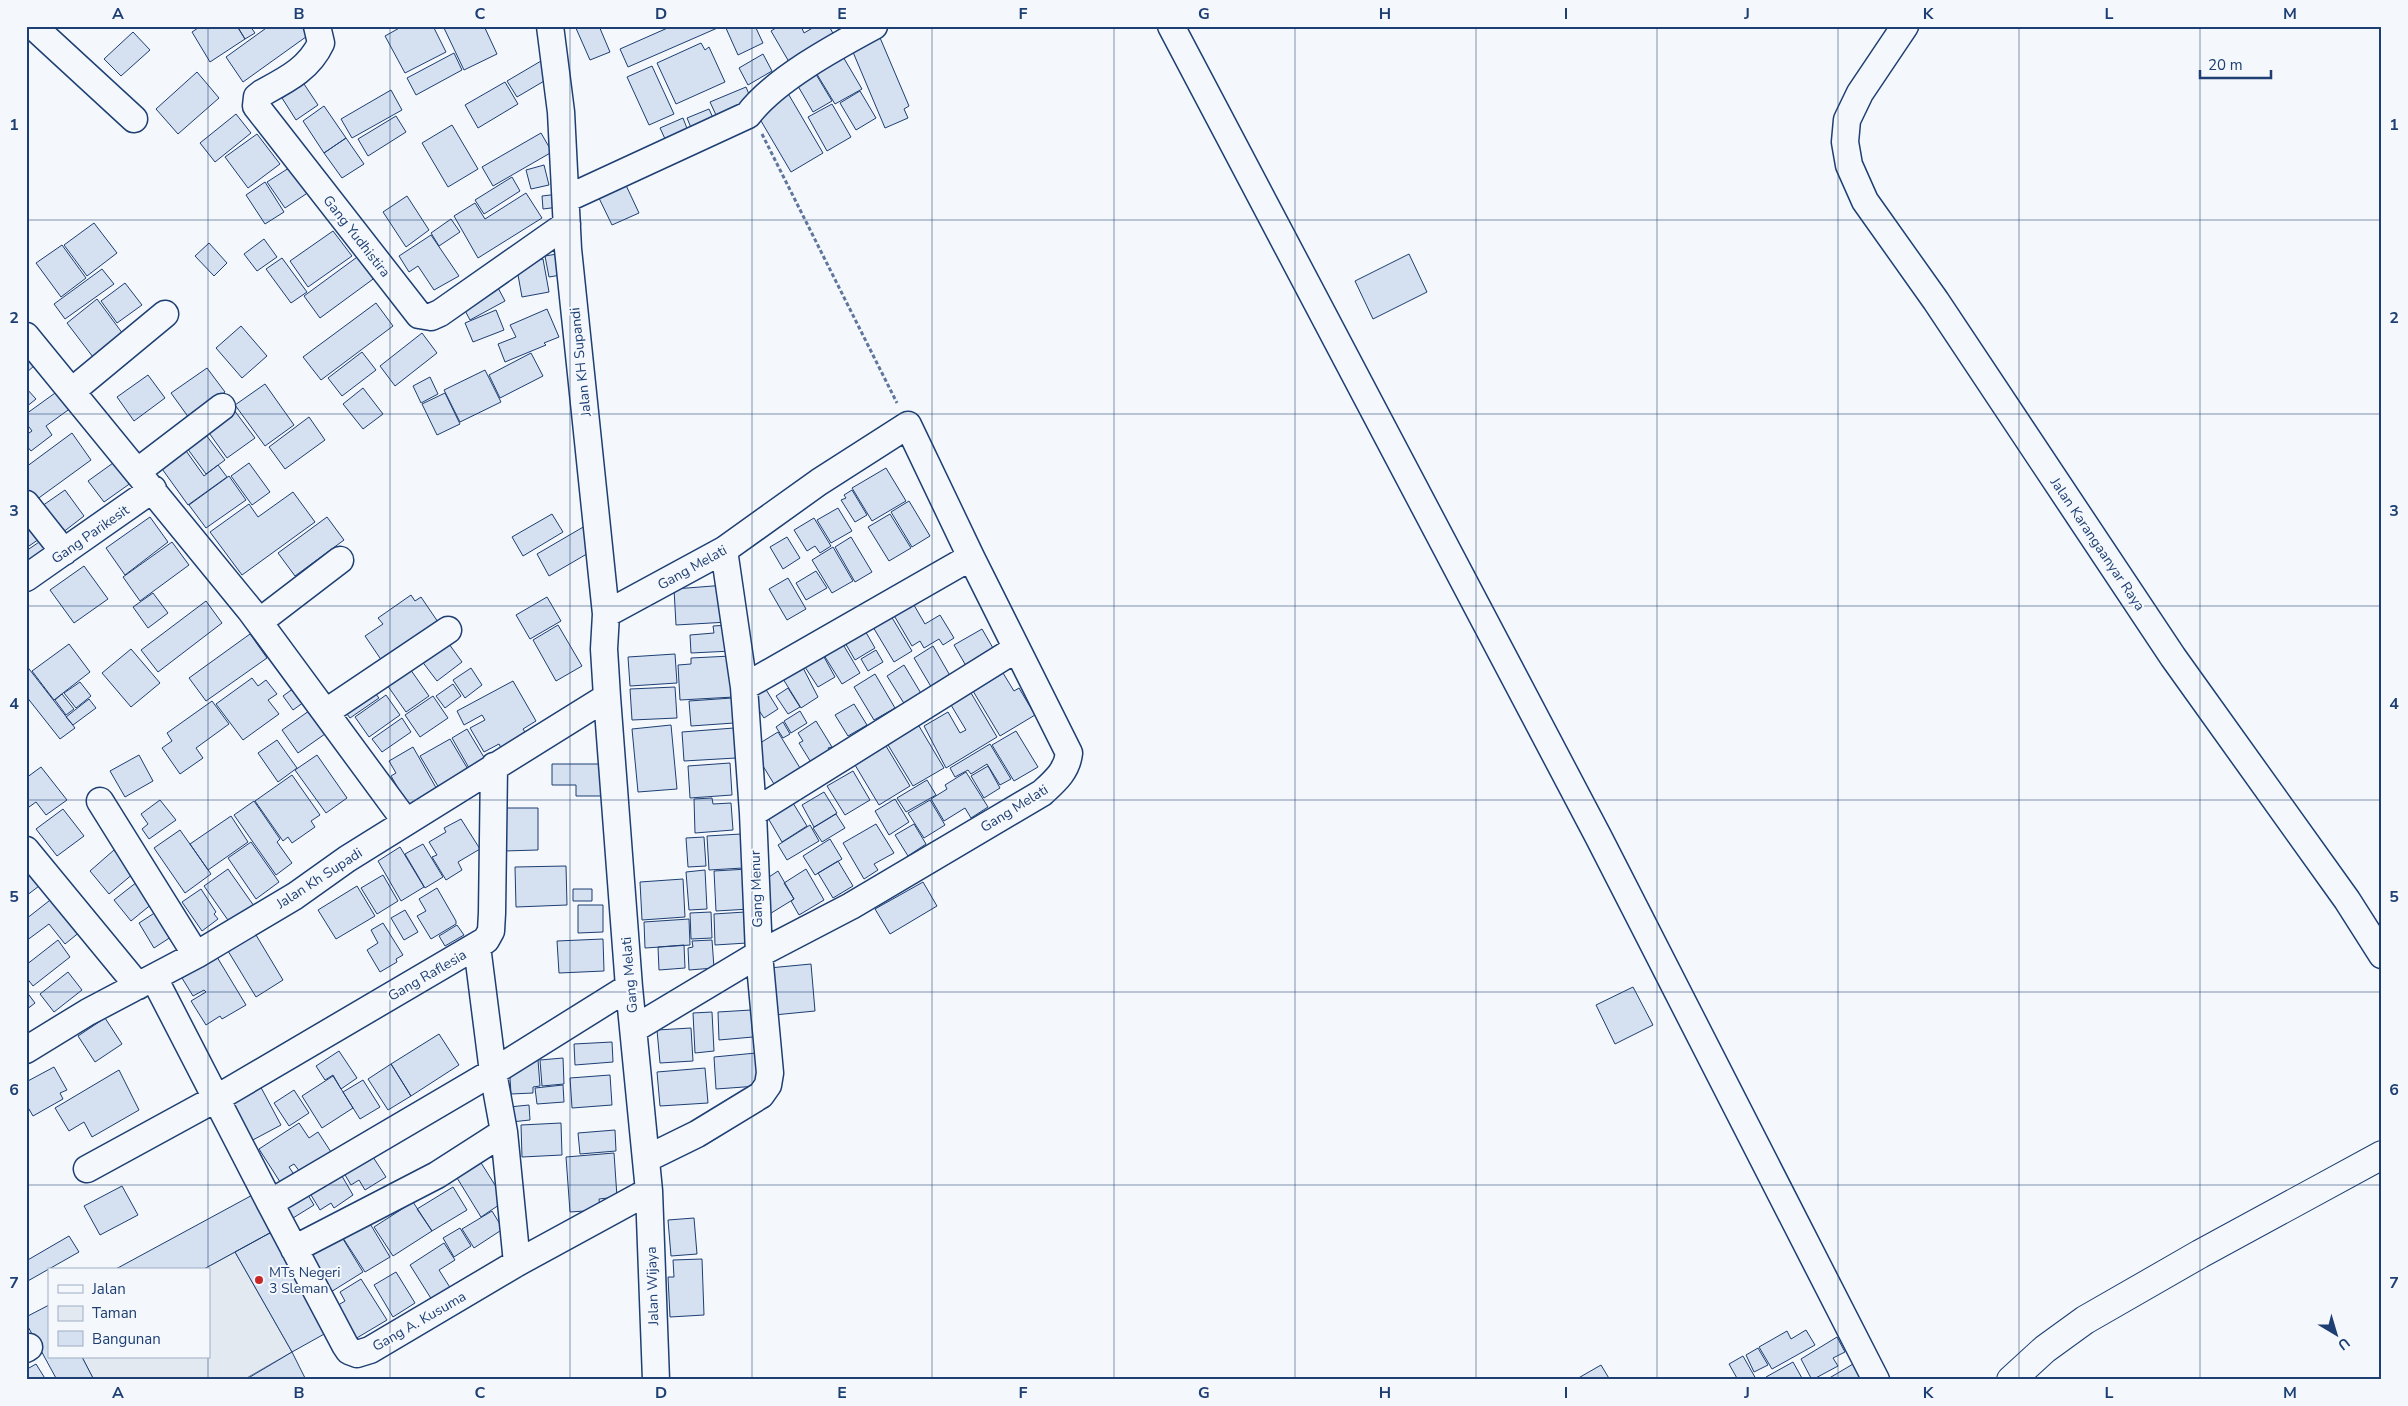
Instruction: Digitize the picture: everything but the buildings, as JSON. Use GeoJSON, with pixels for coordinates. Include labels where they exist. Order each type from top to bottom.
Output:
{"type":"FeatureCollection","features":[{"type":"Feature","properties":{"kind":"main road"},"geometry":{"type":"LineString","coordinates":[[2012,1380],[2045,1349],[2085,1320],[2200,1254],[2382,1155]]}},
{"type":"Feature","properties":{"kind":"street"},"geometry":{"type":"LineString","coordinates":[[33,26],[134,119]]}},
{"type":"Feature","properties":{"kind":"street","name":"Gang Yudhistira"},"geometry":{"type":"LineString","coordinates":[[317,26],[321,43],[312,58],[301,71],[257,97],[256,106],[419,315],[431,318],[440,313],[566,212]]}},
{"type":"Feature","properties":{"kind":"street","name":"Jalan KH Supandi"},"geometry":{"type":"LineString","coordinates":[[550,26],[561,112],[566,212],[606,614],[604,649],[607,697]]}},
{"type":"Feature","properties":{"kind":"street"},"geometry":{"type":"LineString","coordinates":[[566,212],[748,115],[768,94],[825,54],[874,26]]}},
{"type":"Feature","properties":{"kind":"street"},"geometry":{"type":"LineString","coordinates":[[1171,26],[1598,836],[1876,1380]]}},
{"type":"Feature","properties":{"kind":"street","name":"Jalan Karangaanyar Raya"},"geometry":{"type":"LineString","coordinates":[[1906,26],[1860,93],[1847,120],[1845,142],[1848,165],[1865,201],[1936,301],[2173,657],[2347,900],[2382,955]]}},
{"type":"Feature","properties":{"kind":"street"},"geometry":{"type":"LineString","coordinates":[[72,391],[166,314]]}},
{"type":"Feature","properties":{"kind":"street"},"geometry":{"type":"LineString","coordinates":[[26,336],[146,480],[259,622],[406,822]]}},
{"type":"Feature","properties":{"kind":"street","name":"Gang Parikesit"},"geometry":{"type":"LineString","coordinates":[[26,578],[64,552],[146,480],[222,407]]}},
{"type":"Feature","properties":{"kind":"street","name":"Gang Melati"},"geometry":{"type":"LineString","coordinates":[[606,614],[724,550],[818,482],[908,425],[970,557],[1068,753],[1068,764],[1058,778],[1042,793],[851,906],[759,954],[634,1029],[629,987],[607,697]]}},
{"type":"Feature","properties":{"kind":"street"},"geometry":{"type":"LineString","coordinates":[[26,504],[64,552]]}},
{"type":"Feature","properties":{"kind":"street","name":"Gang Menur"},"geometry":{"type":"LineString","coordinates":[[646,1159],[730,1115],[761,1095],[766,1090],[770,1073],[759,954],[753,813],[744,686],[724,550]]}},
{"type":"Feature","properties":{"kind":"street"},"geometry":{"type":"LineString","coordinates":[[744,686],[970,557]]}},
{"type":"Feature","properties":{"kind":"street"},"geometry":{"type":"LineString","coordinates":[[259,622],[340,560]]}},
{"type":"Feature","properties":{"kind":"street"},"geometry":{"type":"LineString","coordinates":[[326,712],[448,630]]}},
{"type":"Feature","properties":{"kind":"street"},"geometry":{"type":"LineString","coordinates":[[753,813],[1016,649]]}},
{"type":"Feature","properties":{"kind":"street","name":"Jalan Kh Supadi"},"geometry":{"type":"LineString","coordinates":[[26,1050],[88,1012],[196,955],[295,896],[406,822],[607,697]]}},
{"type":"Feature","properties":{"kind":"street","name":"Gang Raflesia"},"geometry":{"type":"LineString","coordinates":[[87,1169],[217,1098],[477,946],[491,932],[494,766]]}},
{"type":"Feature","properties":{"kind":"street"},"geometry":{"type":"LineString","coordinates":[[100,801],[196,955]]}},
{"type":"Feature","properties":{"kind":"street","name":"Gang A. Kusuma"},"geometry":{"type":"LineString","coordinates":[[26,850],[146,982],[217,1098],[270,1203],[349,1351],[357,1354],[378,1345],[517,1263],[649,1191]]}},
{"type":"Feature","properties":{"kind":"street"},"geometry":{"type":"LineString","coordinates":[[477,946],[493,1072],[504,1132],[517,1263]]}},
{"type":"Feature","properties":{"kind":"street"},"geometry":{"type":"LineString","coordinates":[[270,1203],[493,1072],[629,987]]}},
{"type":"Feature","properties":{"kind":"street"},"geometry":{"type":"LineString","coordinates":[[634,1029],[649,1191]]}},
{"type":"Feature","properties":{"kind":"street"},"geometry":{"type":"LineString","coordinates":[[294,1249],[437,1174],[504,1132]]}},
{"type":"Feature","properties":{"kind":"street","name":"Jalan Wijaya"},"geometry":{"type":"LineString","coordinates":[[649,1191],[656,1380]]}},
{"type":"Feature","properties":{"kind":"path"},"geometry":{"type":"LineString","coordinates":[[748,115],[763,136],[908,425]]}},
{"type":"Feature","properties":{"kind":"green space"},"geometry":{"type":"Polygon","coordinates":[[[235,1252],[292,1352],[243,1380],[94,1380],[83,1358],[210,1358],[210,1268],[206,1268],[235,1252]]]}},
{"type":"Feature","properties":{"kind":"place","name":"MTs Negeri 3 Sleman"},"geometry":{"type":"Point","coordinates":[259,1280]}}]}
